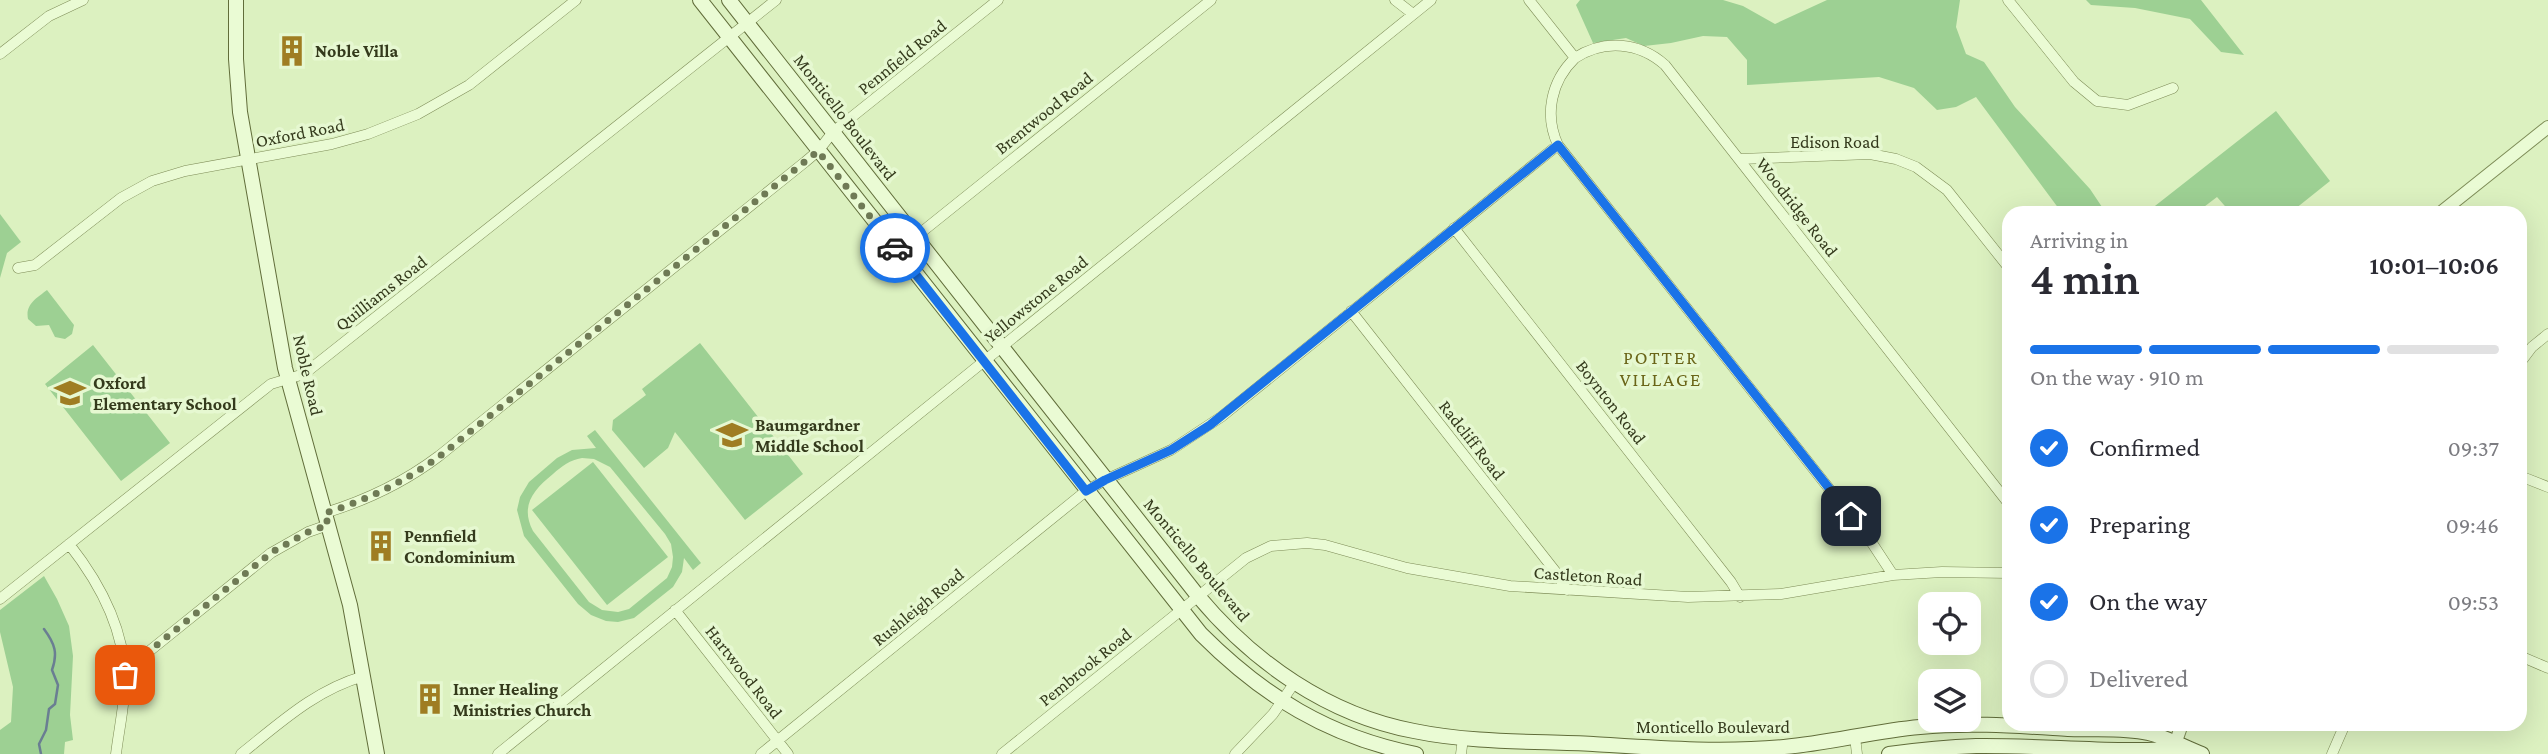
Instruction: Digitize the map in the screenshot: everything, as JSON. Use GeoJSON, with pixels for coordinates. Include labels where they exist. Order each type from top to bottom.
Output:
{"type":"FeatureCollection","features":[{"type":"Feature","properties":{"kind":"main road","name":"Noble Road"},"geometry":{"type":"LineString","coordinates":[[236,0],[237,79],[248,159],[287,379],[350,605],[377,754]]}},
{"type":"Feature","properties":{"kind":"main road","name":"Monticello Boulevard"},"geometry":{"type":"LineString","coordinates":[[700,0],[984,362],[1096,485],[1189,603],[1201,634],[1231,663],[1312,720],[1350,736],[1416,754]]}},
{"type":"Feature","properties":{"kind":"main road","name":"Monticello Boulevard"},"geometry":{"type":"LineString","coordinates":[[729,0],[1001,347],[1096,485],[1189,603],[1295,682],[1331,703],[1374,721],[1414,731],[1463,738],[1727,752],[1955,724],[2002,726]]}},
{"type":"Feature","properties":{"kind":"main road","name":"Monticello Boulevard"},"geometry":{"type":"LineString","coordinates":[[2120,731],[2144,732],[2177,749]]}},
{"type":"Feature","properties":{"kind":"main road","name":"Monticello Boulevard"},"geometry":{"type":"LineString","coordinates":[[1889,754],[1976,746],[2085,751],[2177,749],[2202,754]]}},
{"type":"Feature","properties":{"kind":"street"},"geometry":{"type":"LineString","coordinates":[[0,54],[50,16],[83,0]]}},
{"type":"Feature","properties":{"kind":"street","name":"Oxford Road"},"geometry":{"type":"LineString","coordinates":[[18,268],[37,264],[114,203],[144,184],[174,173],[341,142],[415,116],[468,85],[576,0]]}},
{"type":"Feature","properties":{"kind":"street","name":"Quilliams Road"},"geometry":{"type":"LineString","coordinates":[[0,598],[271,384],[304,374],[776,0]]}},
{"type":"Feature","properties":{"kind":"street","name":"Pennfield Road"},"geometry":{"type":"LineString","coordinates":[[124,664],[133,663],[142,657],[272,552],[349,505],[428,465],[818,151],[833,132],[998,0]]}},
{"type":"Feature","properties":{"kind":"street","name":"Brentwood Road"},"geometry":{"type":"LineString","coordinates":[[898,251],[1211,0]]}},
{"type":"Feature","properties":{"kind":"street"},"geometry":{"type":"LineString","coordinates":[[1395,0],[1413,14]]}},
{"type":"Feature","properties":{"kind":"street","name":"Yellowstone Road"},"geometry":{"type":"LineString","coordinates":[[498,754],[1431,0]]}},
{"type":"Feature","properties":{"kind":"street"},"geometry":{"type":"LineString","coordinates":[[1529,0],[1575,58],[1561,76],[1553,95],[1551,122],[1558,145],[1868,538],[1893,575]]}},
{"type":"Feature","properties":{"kind":"street"},"geometry":{"type":"LineString","coordinates":[[2008,0],[2074,82],[2097,101],[2128,105],[2174,88]]}},
{"type":"Feature","properties":{"kind":"street","name":"Woodridge Road"},"geometry":{"type":"LineString","coordinates":[[1575,58],[1591,49],[1614,45],[1632,47],[1651,55],[1679,81],[2002,495]]}},
{"type":"Feature","properties":{"kind":"street"},"geometry":{"type":"LineString","coordinates":[[2449,206],[2548,127]]}},
{"type":"Feature","properties":{"kind":"street","name":"Rushleigh Road"},"geometry":{"type":"LineString","coordinates":[[761,754],[1096,485],[1171,450],[1202,430],[1558,145]]}},
{"type":"Feature","properties":{"kind":"street","name":"Edison Road"},"geometry":{"type":"LineString","coordinates":[[1740,159],[1870,154],[1896,159],[1916,167],[1947,190],[2002,259]]}},
{"type":"Feature","properties":{"kind":"street","name":"Boynton Road"},"geometry":{"type":"LineString","coordinates":[[1454,228],[1740,597]]}},
{"type":"Feature","properties":{"kind":"street","name":"Radcliff Road"},"geometry":{"type":"LineString","coordinates":[[1351,312],[1555,571],[1567,590]]}},
{"type":"Feature","properties":{"kind":"street"},"geometry":{"type":"LineString","coordinates":[[2527,354],[2548,334]]}},
{"type":"Feature","properties":{"kind":"street"},"geometry":{"type":"LineString","coordinates":[[2527,479],[2548,487]]}},
{"type":"Feature","properties":{"kind":"street","name":"Castleton Road"},"geometry":{"type":"LineString","coordinates":[[1189,603],[1257,552],[1285,543],[1325,545],[1407,568],[1510,586],[1622,595],[1740,597],[1781,594],[1893,575],[2002,573]]}},
{"type":"Feature","properties":{"kind":"street"},"geometry":{"type":"LineString","coordinates":[[69,544],[107,603],[124,664],[124,691],[116,754]]}},
{"type":"Feature","properties":{"kind":"street","name":"Pembrook Road"},"geometry":{"type":"LineString","coordinates":[[1002,754],[1189,603]]}},
{"type":"Feature","properties":{"kind":"street","name":"Hartwood Road"},"geometry":{"type":"LineString","coordinates":[[675,610],[788,754]]}},
{"type":"Feature","properties":{"kind":"street"},"geometry":{"type":"LineString","coordinates":[[2527,659],[2548,668]]}},
{"type":"Feature","properties":{"kind":"street"},"geometry":{"type":"LineString","coordinates":[[242,754],[320,694],[344,681],[364,676]]}},
{"type":"Feature","properties":{"kind":"street"},"geometry":{"type":"LineString","coordinates":[[1235,754],[1283,702],[1295,682]]}},
{"type":"Feature","properties":{"kind":"street"},"geometry":{"type":"LineString","coordinates":[[2175,731],[2177,749]]}},
{"type":"Feature","properties":{"kind":"street"},"geometry":{"type":"LineString","coordinates":[[2177,749],[2181,731]]}},
{"type":"Feature","properties":{"kind":"street"},"geometry":{"type":"LineString","coordinates":[[2332,754],[2342,731]]}},
{"type":"Feature","properties":{"kind":"street"},"geometry":{"type":"LineString","coordinates":[[1854,737],[1857,754]]}},
{"type":"Feature","properties":{"kind":"street"},"geometry":{"type":"LineString","coordinates":[[1461,754],[1463,738]]}},
{"type":"Feature","properties":{"kind":"green space"},"geometry":{"type":"Polygon","coordinates":[[[1580,0],[1723,0],[1743,6],[1775,24],[1827,0],[1960,0],[1956,27],[1966,54],[1984,62],[2015,107],[2090,189],[2101,206],[2057,206],[1976,97],[1956,107],[1937,110],[1914,88],[1879,77],[1747,85],[1747,60],[1727,37],[1703,36],[1644,46],[1626,38],[1593,43],[1576,5],[1580,0]]]}},
{"type":"Feature","properties":{"kind":"green space"},"geometry":{"type":"Polygon","coordinates":[[[2086,0],[2201,0],[2244,55],[2221,52],[2190,19],[2135,8],[2091,5],[2086,0]]]}},
{"type":"Feature","properties":{"kind":"green space"},"geometry":{"type":"Polygon","coordinates":[[[2276,111],[2330,181],[2299,206],[2225,206],[2217,197],[2205,206],[2155,206],[2276,111]]]}},
{"type":"Feature","properties":{"kind":"green space"},"geometry":{"type":"Polygon","coordinates":[[[0,214],[21,242],[7,253],[0,278],[0,214]]]}},
{"type":"Feature","properties":{"kind":"green space"},"geometry":{"type":"Polygon","coordinates":[[[47,290],[74,325],[72,334],[65,339],[55,337],[49,325],[36,326],[28,319],[30,305],[47,290]]]}},
{"type":"Feature","properties":{"kind":"green space"},"geometry":{"type":"Polygon","coordinates":[[[700,343],[803,474],[745,520],[675,432],[668,448],[644,468],[612,430],[613,420],[646,395],[642,389],[700,343]]]}},
{"type":"Feature","properties":{"kind":"green space"},"geometry":{"type":"Polygon","coordinates":[[[93,345],[170,443],[121,481],[45,384],[93,345]]]}},
{"type":"Feature","properties":{"kind":"green space"},"geometry":{"type":"Polygon","coordinates":[[[595,430],[701,563],[693,570],[684,558],[682,572],[673,587],[634,618],[618,622],[591,615],[578,604],[524,536],[517,510],[520,497],[529,482],[557,458],[572,450],[596,448],[587,436],[595,430]],[[594,459],[574,460],[546,480],[534,492],[528,506],[529,522],[533,531],[589,602],[602,610],[618,612],[629,609],[667,578],[672,567],[671,544],[610,467],[594,459]]]}},
{"type":"Feature","properties":{"kind":"green space"},"geometry":{"type":"Polygon","coordinates":[[[593,462],[668,557],[607,605],[532,510],[593,462]]]}},
{"type":"Feature","properties":{"kind":"green space"},"geometry":{"type":"Polygon","coordinates":[[[44,576],[69,626],[73,656],[70,715],[73,740],[65,742],[64,754],[0,754],[0,730],[11,722],[13,687],[0,632],[0,610],[44,576]]]}},
{"type":"Feature","properties":{"kind":"waterway"},"geometry":{"type":"LineString","coordinates":[[41,754],[39,744],[46,730],[49,709],[55,704],[58,685],[52,670],[54,649],[44,629]]}},
{"type":"Feature","properties":{"kind":"way so far"},"geometry":{"type":"LineString","coordinates":[[125,675],[124,664],[133,663],[142,657],[272,552],[308,532],[328,525],[325,513],[349,505],[411,475],[440,456],[818,151],[895,248]]}},
{"type":"Feature","properties":{"kind":"place","name":"Noble Villa"},"geometry":{"type":"Point","coordinates":[292,51]}},
{"type":"Feature","properties":{"kind":"place","name":"Oxford Elementary School"},"geometry":{"type":"Point","coordinates":[70,393]}},
{"type":"Feature","properties":{"kind":"place","name":"Baumgardner Middle School"},"geometry":{"type":"Point","coordinates":[732,435]}},
{"type":"Feature","properties":{"kind":"place","name":"Pennfield Condominium"},"geometry":{"type":"Point","coordinates":[381,546]}},
{"type":"Feature","properties":{"kind":"place","name":"Inner Healing Ministries Church"},"geometry":{"type":"Point","coordinates":[430,699]}},
{"type":"Feature","properties":{"kind":"district","name":"POTTER VILLAGE"},"geometry":{"type":"Point","coordinates":[1661,368]}},
{"type":"Feature","properties":{"kind":"route"},"geometry":{"type":"LineString","coordinates":[[895,248],[1086,491],[1171,450],[1210,425],[1558,145],[1851,516]]}}]}
